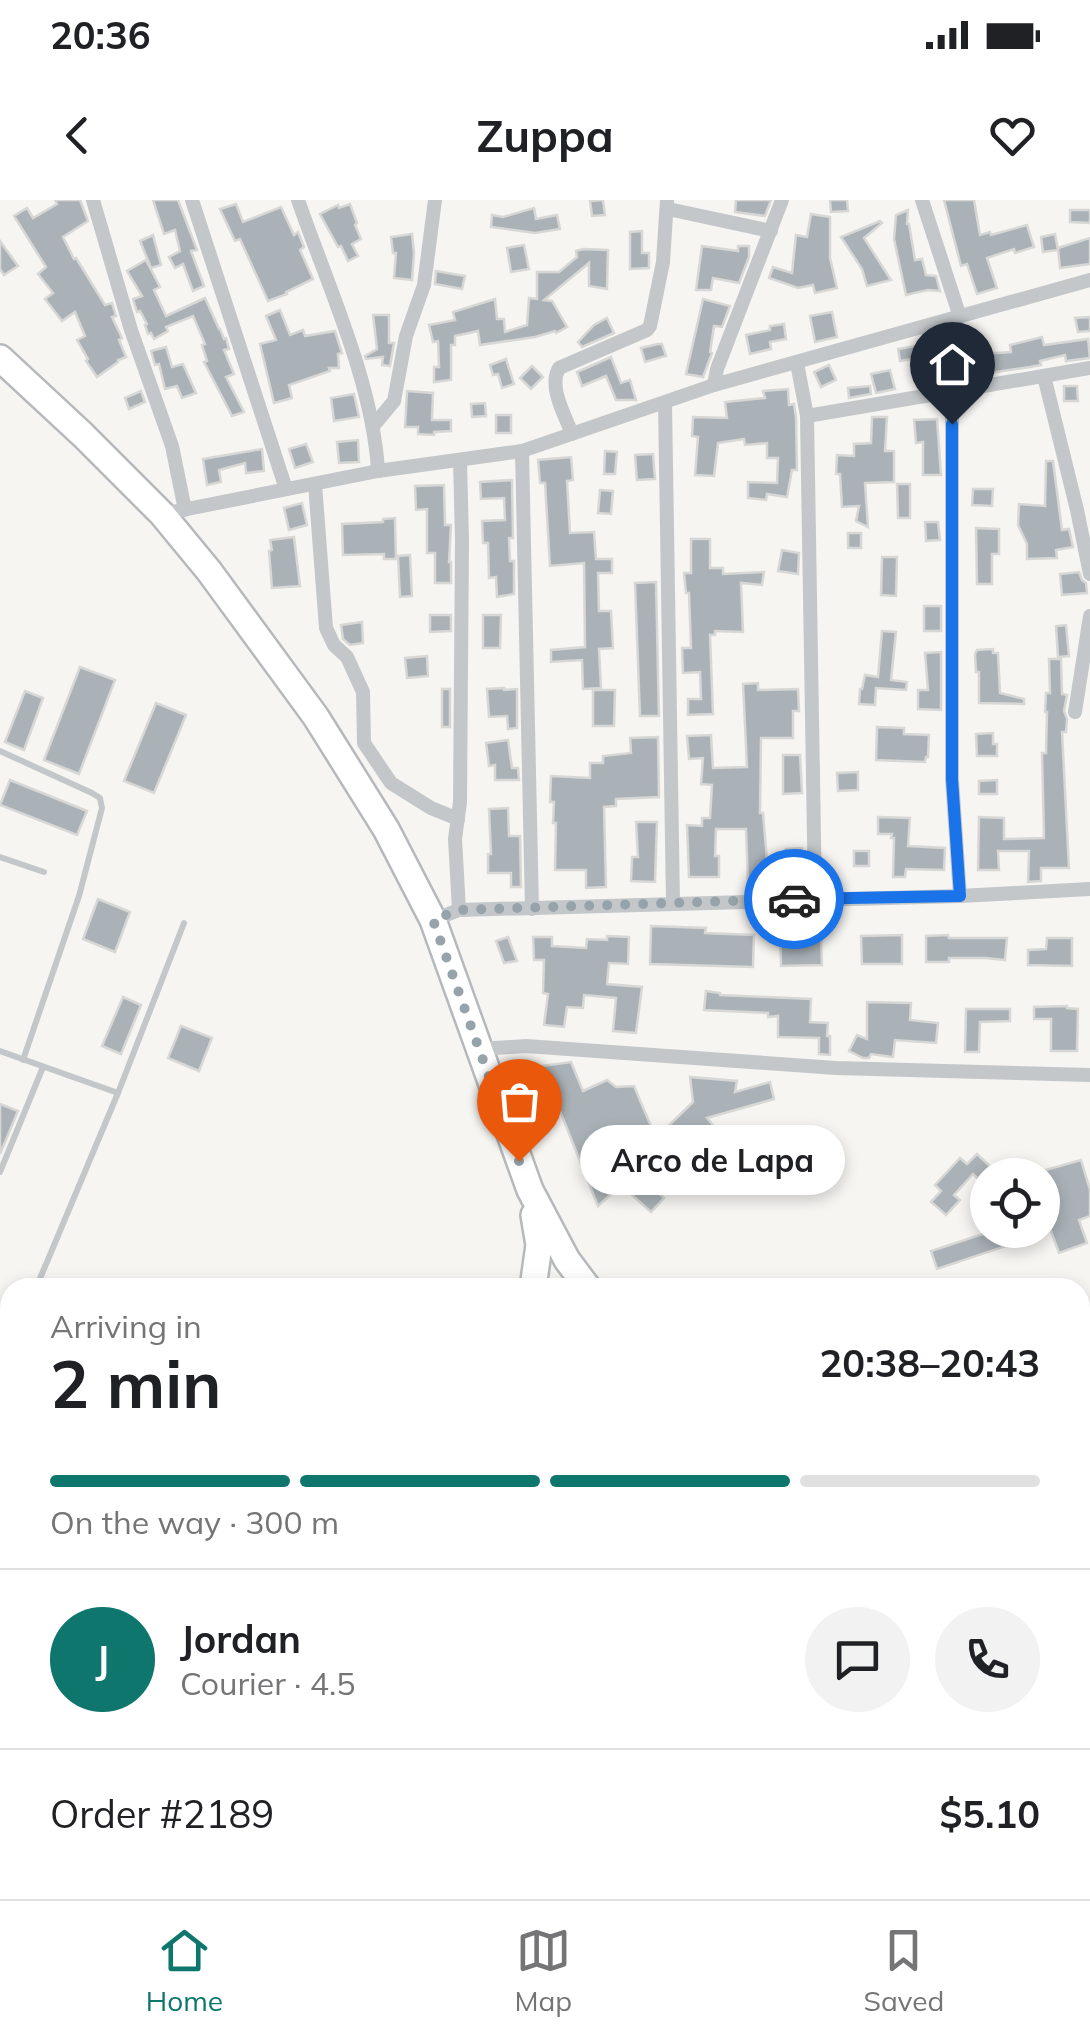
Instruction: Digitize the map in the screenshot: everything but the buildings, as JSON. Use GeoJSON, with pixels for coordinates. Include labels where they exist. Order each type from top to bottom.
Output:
{"type":"FeatureCollection","features":[{"type":"Feature","properties":{"kind":"highway"},"geometry":{"type":"LineString","coordinates":[[0,358],[173,512],[209,571],[316,717],[386,829],[433,920],[530,1190],[580,1278]]}},
{"type":"Feature","properties":{"kind":"highway"},"geometry":{"type":"LineString","coordinates":[[530,1190],[539,1244],[534,1278]]}},
{"type":"Feature","properties":{"kind":"street"},"geometry":{"type":"LineString","coordinates":[[93,200],[131,330],[172,446],[173,512],[378,471],[522,451],[714,385],[1090,280]]}},
{"type":"Feature","properties":{"kind":"street"},"geometry":{"type":"LineString","coordinates":[[192,200],[286,490]]}},
{"type":"Feature","properties":{"kind":"street"},"geometry":{"type":"LineString","coordinates":[[298,200],[374,425],[378,471]]}},
{"type":"Feature","properties":{"kind":"street"},"geometry":{"type":"LineString","coordinates":[[374,425],[394,401],[406,336],[424,286],[436,200]]}},
{"type":"Feature","properties":{"kind":"street"},"geometry":{"type":"LineString","coordinates":[[714,385],[782,200]]}},
{"type":"Feature","properties":{"kind":"street"},"geometry":{"type":"LineString","coordinates":[[922,200],[960,318]]}},
{"type":"Feature","properties":{"kind":"street"},"geometry":{"type":"LineString","coordinates":[[572,434],[554,384],[555,374],[559,368],[650,326],[664,262],[668,205],[771,230]]}},
{"type":"Feature","properties":{"kind":"street"},"geometry":{"type":"LineString","coordinates":[[797,362],[807,416],[814,898]]}},
{"type":"Feature","properties":{"kind":"street"},"geometry":{"type":"LineString","coordinates":[[807,416],[1090,368]]}},
{"type":"Feature","properties":{"kind":"street"},"geometry":{"type":"LineString","coordinates":[[1044,376],[1090,574]]}},
{"type":"Feature","properties":{"kind":"street"},"geometry":{"type":"LineString","coordinates":[[952,392],[952,779],[960,896]]}},
{"type":"Feature","properties":{"kind":"street"},"geometry":{"type":"LineString","coordinates":[[665,402],[673,903]]}},
{"type":"Feature","properties":{"kind":"street"},"geometry":{"type":"LineString","coordinates":[[522,451],[532,908]]}},
{"type":"Feature","properties":{"kind":"street"},"geometry":{"type":"LineString","coordinates":[[459,910],[455,839],[462,560],[460,460]]}},
{"type":"Feature","properties":{"kind":"street"},"geometry":{"type":"LineString","coordinates":[[315,484],[326,628],[363,692],[364,743],[391,784],[458,819]]}},
{"type":"Feature","properties":{"kind":"street"},"geometry":{"type":"LineString","coordinates":[[1076,712],[1090,616]]}},
{"type":"Feature","properties":{"kind":"street"},"geometry":{"type":"LineString","coordinates":[[433,920],[459,910],[1090,889]]}},
{"type":"Feature","properties":{"kind":"street"},"geometry":{"type":"LineString","coordinates":[[480,1049],[526,1046],[836,1068],[1090,1075]]}},
{"type":"Feature","properties":{"kind":"lane"},"geometry":{"type":"LineString","coordinates":[[0,751],[92,793],[100,798],[102,808],[79,896],[23,1060]]}},
{"type":"Feature","properties":{"kind":"lane"},"geometry":{"type":"LineString","coordinates":[[0,857],[44,872]]}},
{"type":"Feature","properties":{"kind":"lane"},"geometry":{"type":"LineString","coordinates":[[40,1278],[184,923]]}},
{"type":"Feature","properties":{"kind":"lane"},"geometry":{"type":"LineString","coordinates":[[0,1051],[118,1093]]}},
{"type":"Feature","properties":{"kind":"lane"},"geometry":{"type":"LineString","coordinates":[[0,1172],[43,1067]]}},
{"type":"Feature","properties":{"kind":"way so far"},"geometry":{"type":"LineString","coordinates":[[519,1161],[433,920],[459,910],[794,899]]}},
{"type":"Feature","properties":{"kind":"place","name":"Arco de Lapa"},"geometry":{"type":"Point","coordinates":[519,1161]}},
{"type":"Feature","properties":{"kind":"route"},"geometry":{"type":"LineString","coordinates":[[794,899],[960,896],[952,779],[952,424]]}}]}
